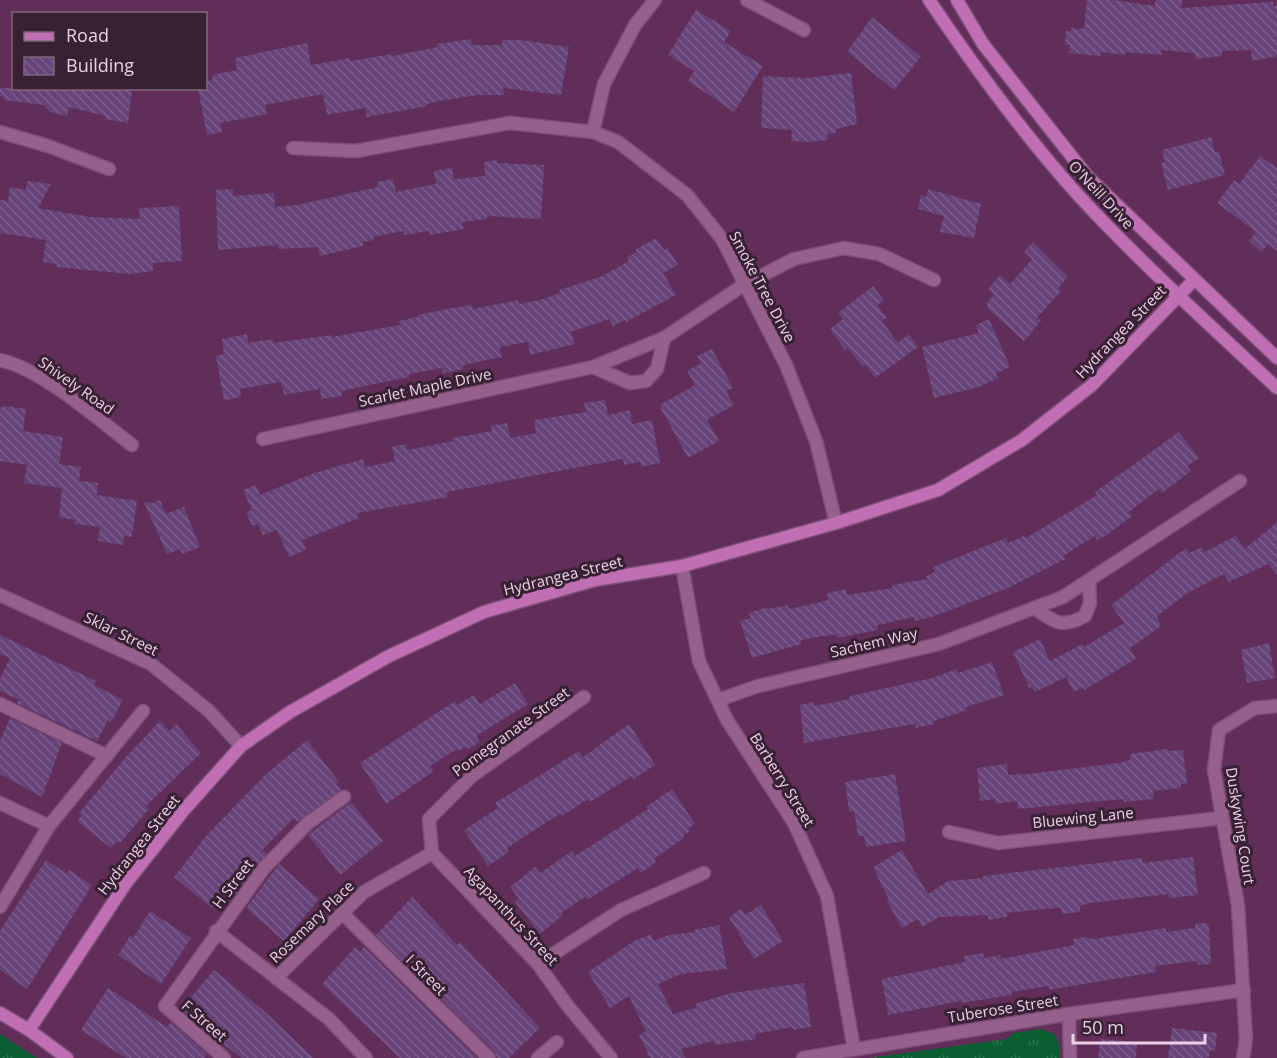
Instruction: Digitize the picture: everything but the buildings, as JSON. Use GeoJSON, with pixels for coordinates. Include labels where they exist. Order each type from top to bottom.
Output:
{"type":"FeatureCollection","features":[{"type":"Feature","properties":{"kind":"street"},"geometry":{"type":"LineString","coordinates":[[593,132],[604,84],[635,25],[655,0]]}},
{"type":"Feature","properties":{"kind":"street"},"geometry":{"type":"LineString","coordinates":[[747,0],[804,30]]}},
{"type":"Feature","properties":{"kind":"street","name":"O'Neill Drive"},"geometry":{"type":"LineString","coordinates":[[929,0],[1017,123],[1078,194],[1177,296],[1277,388]]}},
{"type":"Feature","properties":{"kind":"street","name":"O'Neill Drive"},"geometry":{"type":"LineString","coordinates":[[957,0],[983,44],[1088,177],[1277,358]]}},
{"type":"Feature","properties":{"kind":"street","name":"Smoke Tree Drive"},"geometry":{"type":"LineString","coordinates":[[293,148],[356,151],[510,123],[593,132],[618,142],[687,195],[722,239],[786,365],[816,441],[836,523]]}},
{"type":"Feature","properties":{"kind":"street"},"geometry":{"type":"LineString","coordinates":[[2,135],[110,169]]}},
{"type":"Feature","properties":{"kind":"street","name":"Scarlet Maple Drive"},"geometry":{"type":"LineString","coordinates":[[263,439],[593,367],[664,338],[745,284],[794,259],[844,248],[879,254],[934,280]]}},
{"type":"Feature","properties":{"kind":"street","name":"Hydrangea Street"},"geometry":{"type":"LineString","coordinates":[[29,1030],[126,883],[184,810],[242,746],[290,712],[389,656],[484,612],[595,580],[682,566],[836,523],[938,490],[1022,440],[1092,386],[1194,280]]}},
{"type":"Feature","properties":{"kind":"street"},"geometry":{"type":"LineString","coordinates":[[593,367],[630,383],[646,381],[657,369],[664,338]]}},
{"type":"Feature","properties":{"kind":"street","name":"Shively Road"},"geometry":{"type":"LineString","coordinates":[[0,360],[16,363],[132,445]]}},
{"type":"Feature","properties":{"kind":"street","name":"Sachem Way"},"geometry":{"type":"LineString","coordinates":[[718,700],[758,686],[939,644],[1063,597],[1240,481]]}},
{"type":"Feature","properties":{"kind":"street","name":"Barberry Street"},"geometry":{"type":"LineString","coordinates":[[682,566],[699,661],[757,769],[794,823],[827,896],[854,1049]]}},
{"type":"Feature","properties":{"kind":"street"},"geometry":{"type":"LineString","coordinates":[[1034,608],[1056,622],[1070,624],[1085,616],[1090,603],[1089,580]]}},
{"type":"Feature","properties":{"kind":"street","name":"Sklar Street"},"geometry":{"type":"LineString","coordinates":[[0,596],[151,664],[209,711],[242,746]]}},
{"type":"Feature","properties":{"kind":"street","name":"Pomegranate Street"},"geometry":{"type":"LineString","coordinates":[[432,853],[429,819],[473,775],[584,697]]}},
{"type":"Feature","properties":{"kind":"street"},"geometry":{"type":"LineString","coordinates":[[0,704],[107,756]]}},
{"type":"Feature","properties":{"kind":"street","name":"Duskywing Court"},"geometry":{"type":"LineString","coordinates":[[1243,1058],[1246,1040],[1238,904],[1214,770],[1219,730],[1254,708],[1277,706]]}},
{"type":"Feature","properties":{"kind":"street"},"geometry":{"type":"LineString","coordinates":[[0,905],[50,826],[143,711]]}},
{"type":"Feature","properties":{"kind":"street","name":"H Street"},"geometry":{"type":"LineString","coordinates":[[165,1006],[216,931],[264,868],[308,823],[344,797]]}},
{"type":"Feature","properties":{"kind":"street"},"geometry":{"type":"LineString","coordinates":[[0,803],[50,826]]}},
{"type":"Feature","properties":{"kind":"street","name":"Bluewing Lane"},"geometry":{"type":"LineString","coordinates":[[949,832],[998,843],[1221,818]]}},
{"type":"Feature","properties":{"kind":"street","name":"Rosemary Place"},"geometry":{"type":"LineString","coordinates":[[276,978],[364,892],[432,853]]}},
{"type":"Feature","properties":{"kind":"street","name":"Agapanthus Street"},"geometry":{"type":"LineString","coordinates":[[432,853],[538,964],[567,1005],[611,1058]]}},
{"type":"Feature","properties":{"kind":"street"},"geometry":{"type":"LineString","coordinates":[[538,964],[621,910],[704,873]]}},
{"type":"Feature","properties":{"kind":"street","name":"I Street"},"geometry":{"type":"LineString","coordinates":[[342,913],[489,1058]]}},
{"type":"Feature","properties":{"kind":"street"},"geometry":{"type":"LineString","coordinates":[[216,931],[329,1019],[366,1058]]}},
{"type":"Feature","properties":{"kind":"street","name":"Tuberose Street"},"geometry":{"type":"LineString","coordinates":[[803,1058],[1069,1014],[1244,990]]}},
{"type":"Feature","properties":{"kind":"street","name":"F Street"},"geometry":{"type":"LineString","coordinates":[[165,1006],[224,1058]]}},
{"type":"Feature","properties":{"kind":"street"},"geometry":{"type":"LineString","coordinates":[[0,1013],[29,1030],[67,1058]]}},
{"type":"Feature","properties":{"kind":"street"},"geometry":{"type":"LineString","coordinates":[[1069,1014],[1070,1058]]}},
{"type":"Feature","properties":{"kind":"street"},"geometry":{"type":"LineString","coordinates":[[538,1058],[557,1042]]}},
{"type":"Feature","properties":{"kind":"green space"},"geometry":{"type":"Polygon","coordinates":[[[1040,1029],[1055,1034],[1059,1045],[1059,1058],[869,1058],[1007,1039],[1013,1033],[1040,1029]]]}},
{"type":"Feature","properties":{"kind":"green space"},"geometry":{"type":"Polygon","coordinates":[[[0,1034],[37,1058],[0,1058],[0,1034]]]}}]}
